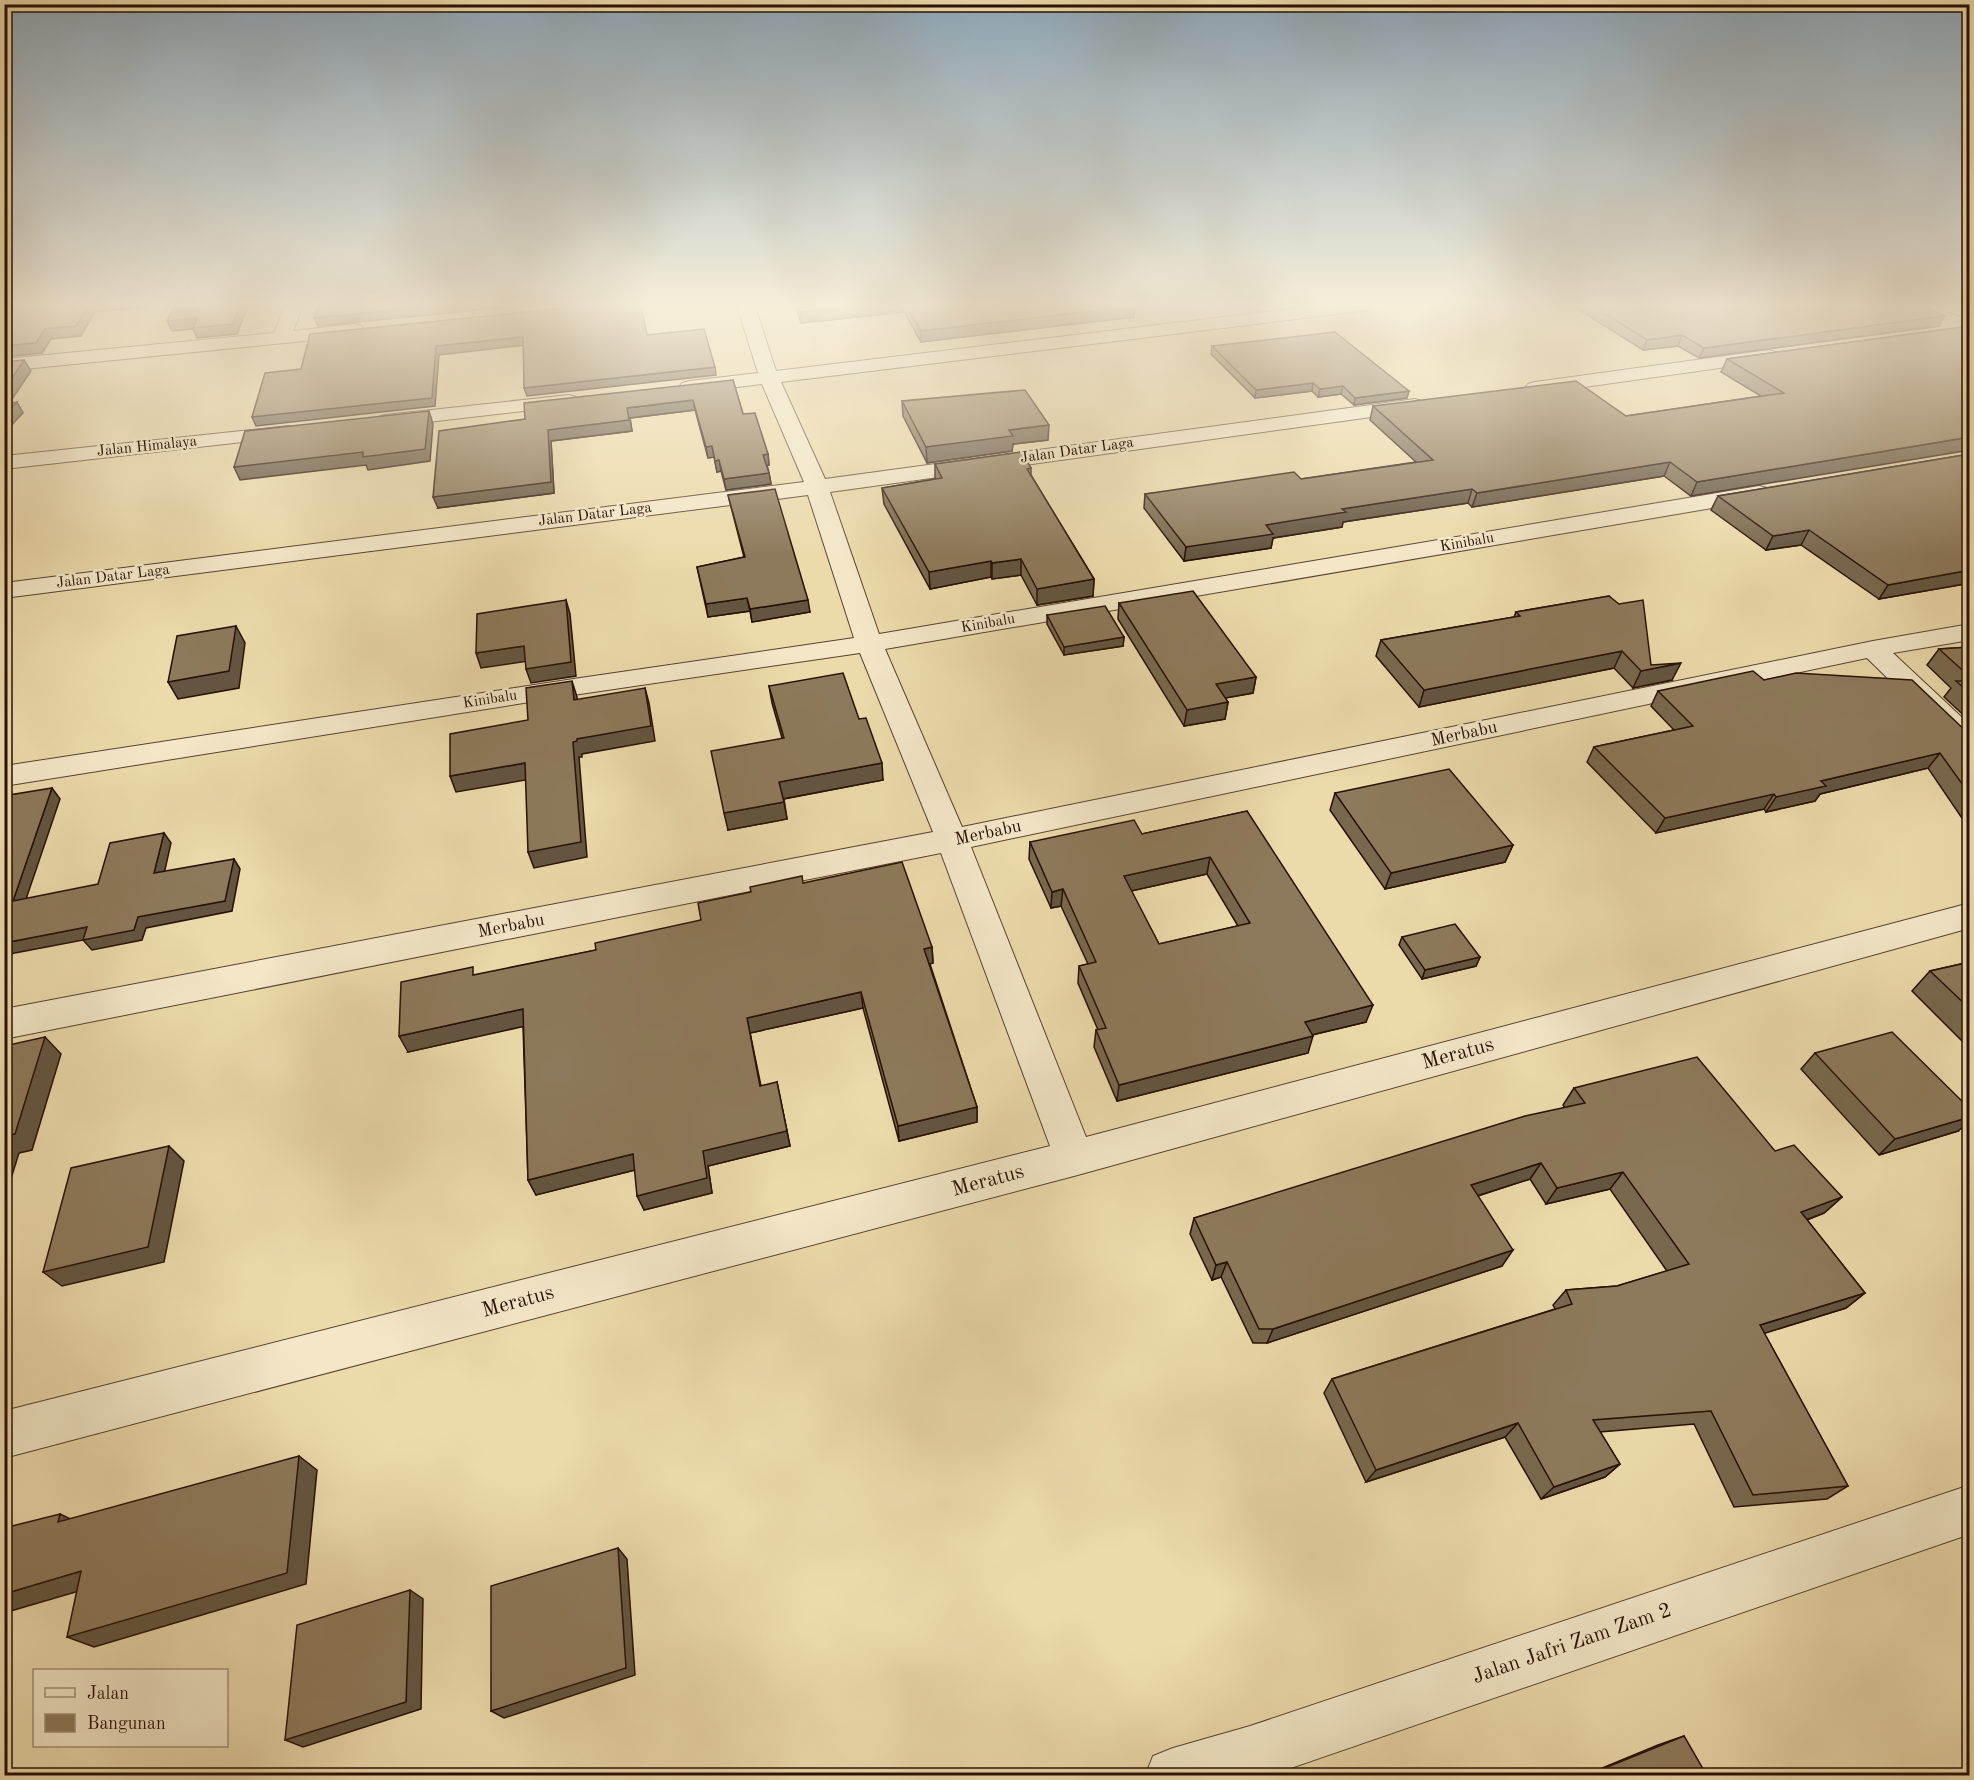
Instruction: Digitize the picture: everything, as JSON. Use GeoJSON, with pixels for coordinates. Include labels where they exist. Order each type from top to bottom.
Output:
{"type":"FeatureCollection","features":[{"type":"Feature","properties":{"kind":"street"},"geometry":{"type":"LineString","coordinates":[[774,389],[817,487],[869,644],[952,840],[1074,1158]]}},
{"type":"Feature","properties":{"kind":"street"},"geometry":{"type":"LineString","coordinates":[[1518,390],[1525,389]]}},
{"type":"Feature","properties":{"kind":"street"},"geometry":{"type":"LineString","coordinates":[[369,423],[593,398]]}},
{"type":"Feature","properties":{"kind":"street","name":"Jalan Datar Laga"},"geometry":{"type":"LineString","coordinates":[[4,591],[817,487],[1435,402]]}},
{"type":"Feature","properties":{"kind":"street","name":"Jalan Himalaya"},"geometry":{"type":"LineString","coordinates":[[4,463],[310,429]]}},
{"type":"Feature","properties":{"kind":"street","name":"Kinibalu"},"geometry":{"type":"LineString","coordinates":[[4,776],[591,684],[869,644],[1784,489]]}},
{"type":"Feature","properties":{"kind":"street","name":"Merbabu"},"geometry":{"type":"LineString","coordinates":[[4,1024],[952,840],[1873,649],[1970,632]]}},
{"type":"Feature","properties":{"kind":"street"},"geometry":{"type":"LineString","coordinates":[[1873,649],[1970,742]]}},
{"type":"Feature","properties":{"kind":"street","name":"Meratus"},"geometry":{"type":"LineString","coordinates":[[4,1436],[1074,1158],[1970,915]]}},
{"type":"Feature","properties":{"kind":"street","name":"Jalan Jafri Zam Zam 2"},"geometry":{"type":"LineString","coordinates":[[1173,1776],[1251,1765],[1970,1509]]}},
{"type":"Feature","properties":{"kind":"building"},"geometry":{"type":"Polygon","coordinates":[[[260,389],[433,389],[432,398],[252,417],[260,389]]]}},
{"type":"Feature","properties":{"kind":"building"},"geometry":{"type":"Polygon","coordinates":[[[651,389],[736,389],[743,414],[755,413],[768,454],[763,455],[769,473],[724,479],[719,460],[715,461],[712,446],[706,447],[693,400],[627,408],[629,420],[548,430],[551,482],[433,497],[439,431],[525,419],[524,403],[651,389]]]}},
{"type":"Feature","properties":{"kind":"building"},"geometry":{"type":"Polygon","coordinates":[[[1346,389],[1407,389],[1409,391],[1355,398],[1346,389]]]}},
{"type":"Feature","properties":{"kind":"building"},"geometry":{"type":"Polygon","coordinates":[[[1510,389],[1588,389],[1626,416],[1784,393],[1777,389],[1970,389],[1970,437],[1697,482],[1670,462],[1477,493],[1472,489],[1342,509],[1346,512],[1266,525],[1273,534],[1186,547],[1145,494],[1294,472],[1301,479],[1433,460],[1373,406],[1510,389]]]}},
{"type":"Feature","properties":{"kind":"building"},"geometry":{"type":"Polygon","coordinates":[[[1025,390],[1049,425],[1009,430],[1013,436],[926,447],[902,401],[1025,390]]]}},
{"type":"Feature","properties":{"kind":"building"},"geometry":{"type":"Polygon","coordinates":[[[17,402],[4,415],[4,404],[17,402]]]}},
{"type":"Feature","properties":{"kind":"building"},"geometry":{"type":"Polygon","coordinates":[[[429,411],[425,449],[363,457],[363,452],[234,467],[245,431],[429,411]]]}},
{"type":"Feature","properties":{"kind":"building"},"geometry":{"type":"Polygon","coordinates":[[[1022,452],[1031,468],[1027,469],[1094,579],[1037,589],[1021,559],[992,563],[991,561],[929,572],[882,488],[942,478],[935,464],[1022,452]]]}},
{"type":"Feature","properties":{"kind":"building"},"geometry":{"type":"Polygon","coordinates":[[[1970,454],[1970,570],[1888,585],[1809,530],[1773,536],[1718,496],[1970,454]]]}},
{"type":"Feature","properties":{"kind":"building"},"geometry":{"type":"Polygon","coordinates":[[[775,489],[808,600],[750,609],[747,598],[706,604],[697,567],[745,557],[728,495],[775,489]]]}},
{"type":"Feature","properties":{"kind":"building"},"geometry":{"type":"Polygon","coordinates":[[[1193,591],[1256,677],[1216,684],[1228,702],[1187,710],[1119,603],[1193,591]]]}},
{"type":"Feature","properties":{"kind":"building"},"geometry":{"type":"Polygon","coordinates":[[[1609,596],[1619,604],[1643,600],[1651,665],[1681,663],[1641,671],[1622,651],[1424,690],[1381,640],[1520,616],[1516,612],[1609,596]]]}},
{"type":"Feature","properties":{"kind":"building"},"geometry":{"type":"Polygon","coordinates":[[[566,600],[571,662],[526,669],[524,646],[476,653],[477,614],[566,600]]]}},
{"type":"Feature","properties":{"kind":"building"},"geometry":{"type":"Polygon","coordinates":[[[1105,606],[1124,637],[1064,647],[1047,615],[1105,606]]]}},
{"type":"Feature","properties":{"kind":"building"},"geometry":{"type":"Polygon","coordinates":[[[236,626],[229,671],[168,682],[177,636],[236,626]]]}},
{"type":"Feature","properties":{"kind":"building"},"geometry":{"type":"Polygon","coordinates":[[[1970,647],[1970,677],[1939,649],[1970,647]]]}},
{"type":"Feature","properties":{"kind":"building"},"geometry":{"type":"Polygon","coordinates":[[[1753,671],[1764,680],[1796,673],[1912,680],[1970,735],[1970,795],[1940,753],[1821,781],[1826,786],[1776,797],[1774,794],[1665,818],[1594,747],[1693,726],[1658,691],[1753,671]]]}},
{"type":"Feature","properties":{"kind":"building"},"geometry":{"type":"Polygon","coordinates":[[[843,673],[859,719],[866,718],[882,763],[779,782],[784,802],[724,813],[711,751],[784,738],[769,686],[843,673]]]}},
{"type":"Feature","properties":{"kind":"building"},"geometry":{"type":"Polygon","coordinates":[[[572,681],[574,700],[645,688],[651,726],[577,739],[573,742],[581,842],[528,852],[525,763],[450,776],[450,734],[528,720],[526,688],[572,681]]]}},
{"type":"Feature","properties":{"kind":"building"},"geometry":{"type":"Polygon","coordinates":[[[1956,681],[1970,681],[1970,693],[1956,681]]]}},
{"type":"Feature","properties":{"kind":"building"},"geometry":{"type":"Polygon","coordinates":[[[1449,769],[1513,845],[1391,873],[1335,793],[1449,769]]]}},
{"type":"Feature","properties":{"kind":"building"},"geometry":{"type":"Polygon","coordinates":[[[52,788],[13,901],[98,884],[110,843],[164,833],[154,873],[234,859],[225,901],[138,917],[134,930],[83,940],[87,927],[4,943],[4,807],[9,795],[52,788]]]}},
{"type":"Feature","properties":{"kind":"building"},"geometry":{"type":"Polygon","coordinates":[[[1247,811],[1373,1005],[1305,1022],[1313,1036],[1119,1085],[1096,1030],[1106,1028],[1079,966],[1096,962],[1063,889],[1052,892],[1030,842],[1134,820],[1142,834],[1247,811]],[[1210,857],[1124,876],[1159,944],[1250,923],[1210,857]]]}},
{"type":"Feature","properties":{"kind":"building"},"geometry":{"type":"Polygon","coordinates":[[[902,862],[932,947],[924,949],[977,1107],[898,1126],[861,992],[747,1018],[760,1086],[777,1082],[787,1131],[703,1151],[707,1178],[637,1196],[633,1154],[528,1180],[523,1009],[399,1036],[401,982],[473,967],[473,975],[596,950],[595,943],[701,920],[698,903],[751,892],[750,887],[802,876],[803,883],[902,862]]]}},
{"type":"Feature","properties":{"kind":"building"},"geometry":{"type":"Polygon","coordinates":[[[1455,924],[1480,957],[1425,970],[1402,937],[1455,924]]]}},
{"type":"Feature","properties":{"kind":"building"},"geometry":{"type":"Polygon","coordinates":[[[1970,962],[1970,1009],[1930,971],[1970,962]]]}},
{"type":"Feature","properties":{"kind":"building"},"geometry":{"type":"Polygon","coordinates":[[[1892,1032],[1970,1109],[1970,1117],[1895,1139],[1815,1053],[1892,1032]]]}},
{"type":"Feature","properties":{"kind":"building"},"geometry":{"type":"Polygon","coordinates":[[[45,1037],[15,1134],[4,1136],[4,1046],[45,1037]]]}},
{"type":"Feature","properties":{"kind":"building"},"geometry":{"type":"Polygon","coordinates":[[[1697,1057],[1775,1151],[1794,1145],[1842,1197],[1801,1212],[1865,1293],[1760,1325],[1848,1486],[1753,1495],[1711,1411],[1593,1420],[1620,1464],[1554,1487],[1518,1423],[1376,1470],[1332,1379],[1572,1304],[1566,1290],[1617,1286],[1689,1264],[1623,1172],[1557,1188],[1541,1163],[1471,1185],[1513,1250],[1273,1329],[1259,1329],[1227,1262],[1216,1265],[1194,1218],[1525,1116],[1585,1103],[1574,1088],[1697,1057]]]}},
{"type":"Feature","properties":{"kind":"building"},"geometry":{"type":"Polygon","coordinates":[[[169,1146],[148,1247],[43,1272],[71,1168],[169,1146]]]}},
{"type":"Feature","properties":{"kind":"building"},"geometry":{"type":"Polygon","coordinates":[[[299,1456],[287,1573],[67,1637],[81,1571],[4,1594],[4,1528],[60,1514],[58,1522],[299,1456]]]}},
{"type":"Feature","properties":{"kind":"building"},"geometry":{"type":"Polygon","coordinates":[[[618,1548],[626,1668],[491,1711],[491,1586],[618,1548]]]}},
{"type":"Feature","properties":{"kind":"building"},"geometry":{"type":"Polygon","coordinates":[[[410,1590],[406,1702],[285,1740],[297,1625],[410,1590]]]}},
{"type":"Feature","properties":{"kind":"building"},"geometry":{"type":"Polygon","coordinates":[[[1684,1736],[1707,1776],[1585,1776],[1684,1736]]]}}]}
